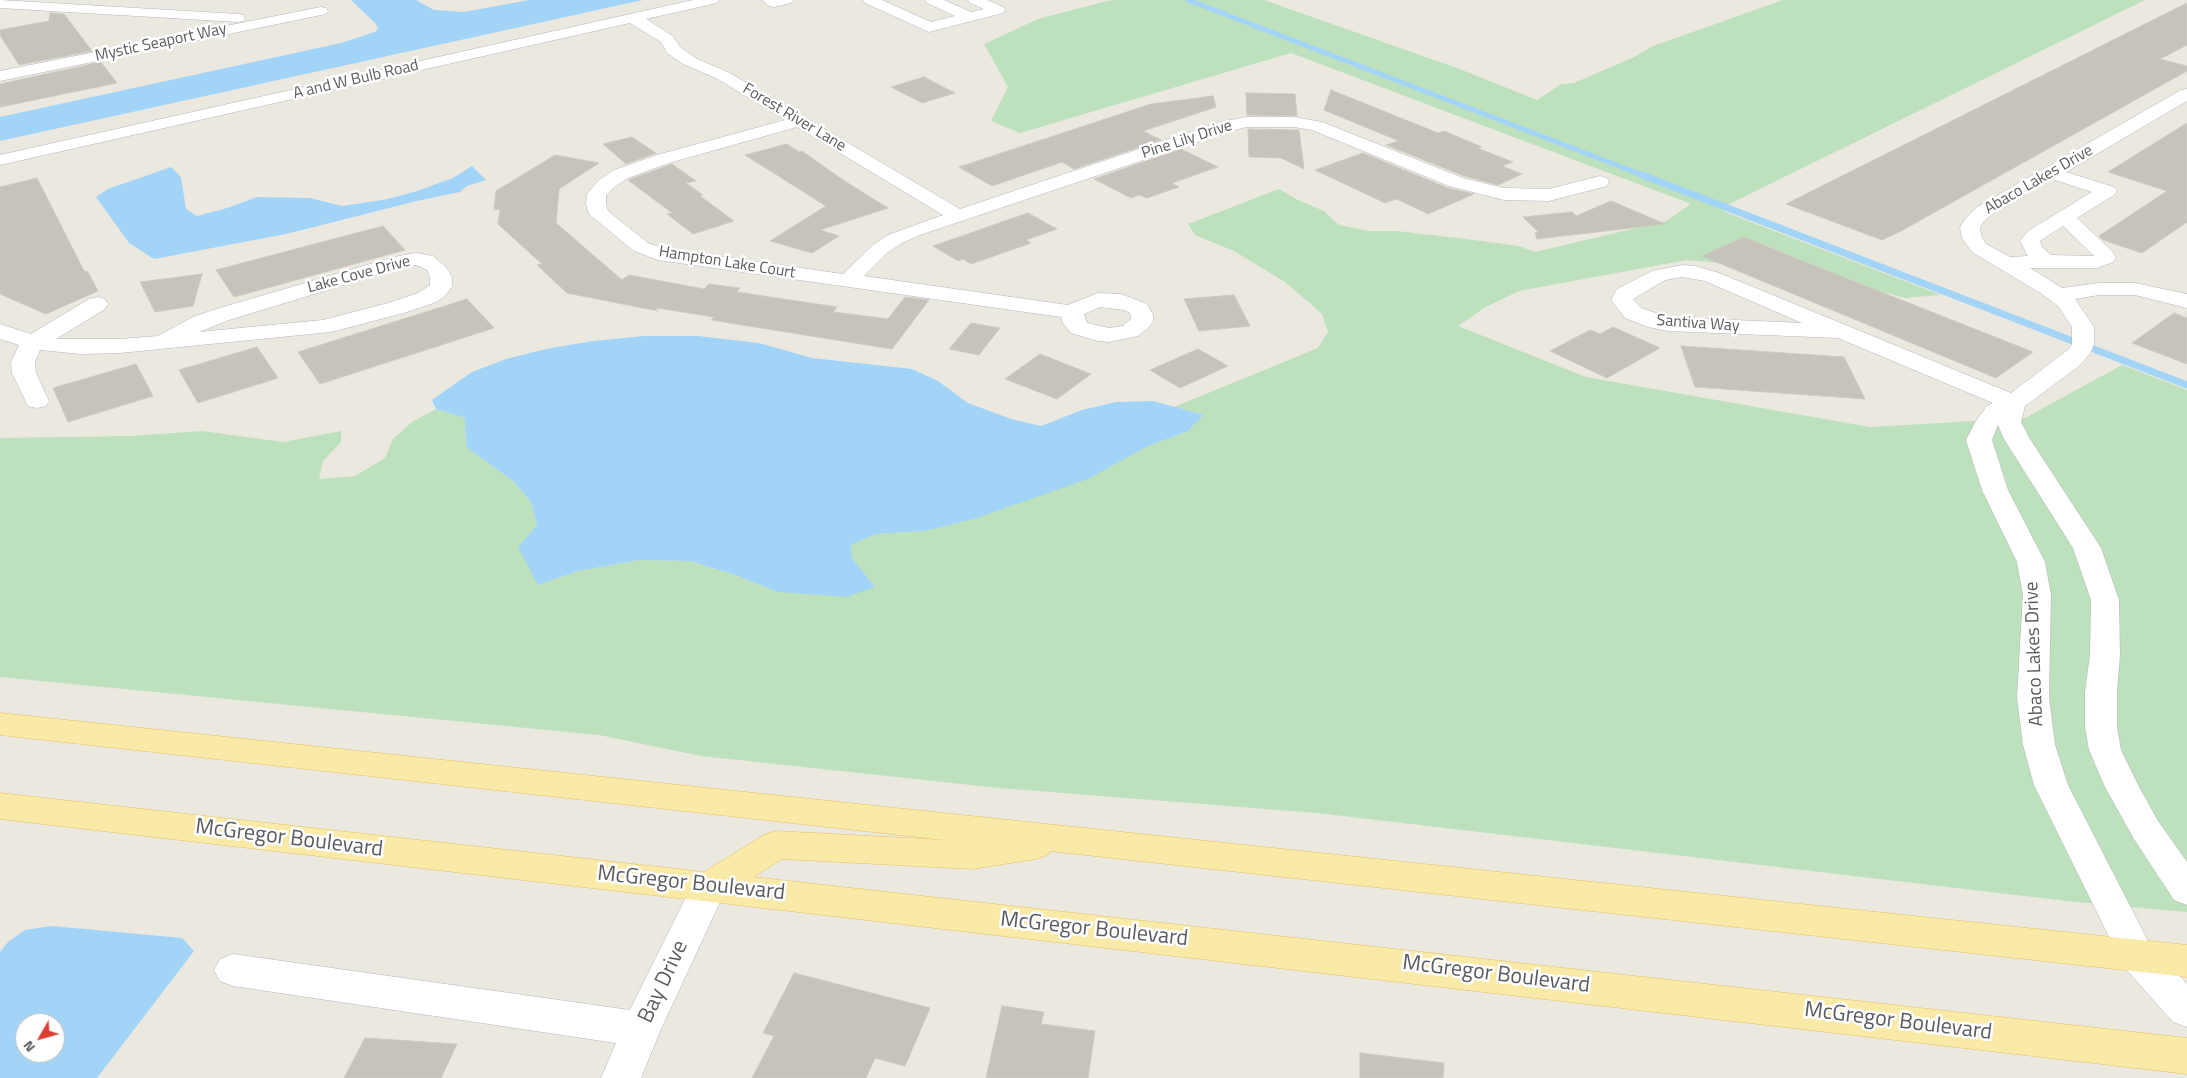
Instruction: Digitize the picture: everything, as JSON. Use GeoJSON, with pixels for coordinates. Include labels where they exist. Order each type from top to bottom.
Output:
{"type":"FeatureCollection","features":[{"type":"Feature","properties":{"kind":"main road"},"geometry":{"type":"LineString","coordinates":[[0,724],[2187,961]]}},
{"type":"Feature","properties":{"kind":"main road","name":"McGregor Boulevard"},"geometry":{"type":"LineString","coordinates":[[0,806],[2187,1056]]}},
{"type":"Feature","properties":{"kind":"main road"},"geometry":{"type":"LineString","coordinates":[[709,886],[776,845],[972,855],[1070,839]]}},
{"type":"Feature","properties":{"kind":"street","name":"A and W Bulb Road"},"geometry":{"type":"LineString","coordinates":[[0,160],[712,0]]}},
{"type":"Feature","properties":{"kind":"street"},"geometry":{"type":"LineString","coordinates":[[769,0],[774,3],[786,0]]}},
{"type":"Feature","properties":{"kind":"street"},"geometry":{"type":"LineString","coordinates":[[870,0],[929,27],[998,10],[975,0]]}},
{"type":"Feature","properties":{"kind":"street"},"geometry":{"type":"LineString","coordinates":[[932,0],[969,17]]}},
{"type":"Feature","properties":{"kind":"street"},"geometry":{"type":"LineString","coordinates":[[0,18],[40,3]]}},
{"type":"Feature","properties":{"kind":"street"},"geometry":{"type":"LineString","coordinates":[[0,4],[40,3],[96,10],[272,21]]}},
{"type":"Feature","properties":{"kind":"street"},"geometry":{"type":"LineString","coordinates":[[96,10],[107,24]]}},
{"type":"Feature","properties":{"kind":"street","name":"Mystic Seaport Way"},"geometry":{"type":"LineString","coordinates":[[0,76],[321,11]]}},
{"type":"Feature","properties":{"kind":"street","name":"Forest River Lane"},"geometry":{"type":"LineString","coordinates":[[633,18],[668,39],[673,50],[681,56],[722,76],[959,216]]}},
{"type":"Feature","properties":{"kind":"street"},"geometry":{"type":"LineString","coordinates":[[117,37],[127,50]]}},
{"type":"Feature","properties":{"kind":"street","name":"Abaco Lakes Drive"},"geometry":{"type":"LineString","coordinates":[[2187,94],[1984,211],[1975,219],[1970,228],[1972,238],[1980,248],[2050,289],[2076,314],[2083,327],[2083,344],[2080,352],[2071,361],[2013,403],[1996,411],[1985,426],[1979,440],[1995,490],[2031,562],[2037,595],[2033,697],[2038,746],[2051,785],[2138,956],[2187,1010]]}},
{"type":"Feature","properties":{"kind":"street","name":"Pine Lily Drive"},"geometry":{"type":"LineString","coordinates":[[849,280],[880,248],[895,239],[1226,126],[1246,122],[1270,120],[1316,126],[1456,182],[1504,194],[1549,195],[1600,182]]}},
{"type":"Feature","properties":{"kind":"street","name":"Hampton Lake Court"},"geometry":{"type":"LineString","coordinates":[[799,121],[634,168],[606,184],[597,194],[596,204],[599,214],[641,247],[658,254],[1073,312]]}},
{"type":"Feature","properties":{"kind":"street"},"geometry":{"type":"LineString","coordinates":[[2045,261],[2033,249],[2030,241],[2034,235],[2107,191],[2050,173]]}},
{"type":"Feature","properties":{"kind":"street"},"geometry":{"type":"LineString","coordinates":[[2006,264],[2045,261],[2097,262],[2106,258],[2064,217]]}},
{"type":"Feature","properties":{"kind":"street","name":"Lake Cove Drive"},"geometry":{"type":"LineString","coordinates":[[0,331],[16,338],[34,342],[81,347],[163,342],[323,327],[348,322],[426,298],[436,292],[441,286],[441,277],[436,267],[426,260],[401,261],[221,314],[163,342]]}},
{"type":"Feature","properties":{"kind":"street","name":"Santiva Way"},"geometry":{"type":"LineString","coordinates":[[1839,331],[1668,324],[1656,322],[1633,313],[1622,300],[1625,294],[1659,275],[1682,271],[1695,272],[1712,277],[2013,403]]}},
{"type":"Feature","properties":{"kind":"street"},"geometry":{"type":"LineString","coordinates":[[2059,296],[2099,289],[2135,289],[2187,301]]}},
{"type":"Feature","properties":{"kind":"street"},"geometry":{"type":"LineString","coordinates":[[37,401],[24,373],[23,362],[29,348],[34,342],[97,304]]}},
{"type":"Feature","properties":{"kind":"street"},"geometry":{"type":"LineString","coordinates":[[2013,403],[2009,422],[2017,439],[2087,548],[2105,600],[2105,655],[2100,727],[2104,750],[2141,821],[2187,890]]}},
{"type":"Feature","properties":{"kind":"street","name":"Bay Drive"},"geometry":{"type":"LineString","coordinates":[[621,1078],[709,886]]}},
{"type":"Feature","properties":{"kind":"street"},"geometry":{"type":"LineString","coordinates":[[233,970],[642,1029]]}},
{"type":"Feature","properties":{"kind":"green space"},"geometry":{"type":"Polygon","coordinates":[[[1264,0],[1457,68],[1537,100],[1561,84],[1574,83],[1634,57],[1653,46],[1783,0],[2145,0],[1721,208],[1725,212],[1941,295],[1905,298],[1799,270],[1687,260],[1519,291],[1484,308],[1458,326],[1586,377],[1870,427],[2025,418],[2122,365],[2187,390],[2187,912],[2067,901],[1317,813],[999,788],[701,756],[599,735],[0,677],[0,438],[130,436],[202,431],[283,442],[341,431],[341,442],[323,461],[319,479],[355,476],[385,458],[393,439],[412,422],[436,409],[465,418],[466,447],[513,481],[531,502],[537,525],[538,585],[578,571],[640,560],[690,561],[735,575],[778,592],[875,587],[852,558],[851,545],[876,534],[925,531],[1188,431],[1204,415],[1174,407],[1318,348],[1328,332],[1322,314],[1285,282],[1234,251],[1195,235],[1188,224],[1279,189],[1298,200],[1324,211],[1339,225],[1369,231],[1397,231],[1519,246],[1535,252],[1666,221],[1691,204],[1291,53],[1020,133],[991,121],[1008,87],[984,44],[1038,19],[1107,1],[1264,0]]]}},
{"type":"Feature","properties":{"kind":"water"},"geometry":{"type":"Polygon","coordinates":[[[351,0],[416,0],[434,10],[464,12],[529,0],[643,0],[0,141],[0,117],[341,43],[375,32],[378,28],[375,23],[351,0]]]}},
{"type":"Feature","properties":{"kind":"water"},"geometry":{"type":"Polygon","coordinates":[[[472,166],[486,180],[467,186],[460,192],[286,234],[154,259],[129,243],[96,197],[108,189],[171,167],[181,177],[186,209],[197,216],[257,197],[310,198],[342,206],[383,200],[414,192],[453,178],[472,166]]]}},
{"type":"Feature","properties":{"kind":"water"},"geometry":{"type":"Polygon","coordinates":[[[644,336],[698,336],[759,343],[812,358],[912,369],[938,381],[968,403],[1011,419],[1041,426],[1082,410],[1116,402],[1153,401],[1204,415],[1188,431],[1146,447],[1088,479],[977,518],[925,531],[876,534],[851,545],[852,558],[875,587],[847,597],[778,592],[735,575],[690,561],[640,560],[578,571],[538,585],[518,547],[537,525],[531,502],[513,481],[466,447],[465,418],[436,409],[432,400],[472,372],[506,359],[546,349],[593,341],[644,336]]]}},
{"type":"Feature","properties":{"kind":"water"},"geometry":{"type":"Polygon","coordinates":[[[52,926],[182,938],[194,951],[97,1078],[0,1078],[0,952],[8,942],[25,930],[52,926]]]}},
{"type":"Feature","properties":{"kind":"building"},"geometry":{"type":"Polygon","coordinates":[[[2187,3],[2187,45],[2160,59],[2187,66],[2187,71],[1901,231],[1882,240],[1786,204],[2187,3]]]}},
{"type":"Feature","properties":{"kind":"building"},"geometry":{"type":"Polygon","coordinates":[[[50,13],[64,14],[92,51],[19,65],[0,35],[0,30],[49,21],[50,13]]]}},
{"type":"Feature","properties":{"kind":"building"},"geometry":{"type":"Polygon","coordinates":[[[101,62],[117,83],[0,107],[0,84],[101,62]]]}},
{"type":"Feature","properties":{"kind":"building"},"geometry":{"type":"Polygon","coordinates":[[[924,77],[955,93],[922,103],[891,87],[924,77]]]}},
{"type":"Feature","properties":{"kind":"building"},"geometry":{"type":"Polygon","coordinates":[[[1331,90],[1438,133],[1444,131],[1482,147],[1477,148],[1513,162],[1502,166],[1522,174],[1498,185],[1464,176],[1386,145],[1399,141],[1324,110],[1331,90]]]}},
{"type":"Feature","properties":{"kind":"building"},"geometry":{"type":"Polygon","coordinates":[[[1246,93],[1295,94],[1297,116],[1247,115],[1246,93]]]}},
{"type":"Feature","properties":{"kind":"building"},"geometry":{"type":"Polygon","coordinates":[[[1213,96],[1216,107],[1143,131],[1161,140],[1074,169],[1062,162],[992,186],[959,167],[1151,104],[1213,96]]]}},
{"type":"Feature","properties":{"kind":"building"},"geometry":{"type":"Polygon","coordinates":[[[2187,123],[2187,222],[2142,253],[2103,240],[2099,236],[2167,191],[2108,172],[2187,123]]]}},
{"type":"Feature","properties":{"kind":"building"},"geometry":{"type":"Polygon","coordinates":[[[1248,129],[1299,130],[1304,169],[1281,158],[1249,157],[1248,129]]]}},
{"type":"Feature","properties":{"kind":"building"},"geometry":{"type":"Polygon","coordinates":[[[632,137],[656,153],[626,164],[603,144],[632,137]]]}},
{"type":"Feature","properties":{"kind":"building"},"geometry":{"type":"Polygon","coordinates":[[[787,144],[799,152],[802,151],[843,180],[888,208],[820,230],[839,236],[812,253],[770,241],[826,206],[745,155],[787,144]]]}},
{"type":"Feature","properties":{"kind":"building"},"geometry":{"type":"Polygon","coordinates":[[[1181,149],[1218,167],[1172,183],[1179,187],[1147,198],[1139,195],[1131,198],[1094,179],[1181,149]]]}},
{"type":"Feature","properties":{"kind":"building"},"geometry":{"type":"Polygon","coordinates":[[[1363,153],[1448,188],[1474,194],[1428,214],[1397,199],[1385,203],[1315,170],[1363,153]]]}},
{"type":"Feature","properties":{"kind":"building"},"geometry":{"type":"Polygon","coordinates":[[[555,155],[599,163],[559,189],[556,223],[622,280],[629,275],[704,289],[709,284],[740,288],[737,292],[837,307],[833,312],[888,319],[905,297],[929,300],[892,349],[711,320],[714,317],[657,308],[656,310],[658,311],[567,293],[537,265],[542,264],[498,224],[500,209],[494,210],[496,191],[555,155]]]}},
{"type":"Feature","properties":{"kind":"building"},"geometry":{"type":"Polygon","coordinates":[[[672,164],[696,181],[686,183],[703,195],[700,196],[734,221],[693,234],[667,214],[672,213],[628,180],[672,164]]]}},
{"type":"Feature","properties":{"kind":"building"},"geometry":{"type":"Polygon","coordinates":[[[37,178],[84,271],[88,272],[98,291],[46,314],[0,294],[0,187],[37,178]]]}},
{"type":"Feature","properties":{"kind":"building"},"geometry":{"type":"Polygon","coordinates":[[[1611,201],[1665,224],[1537,239],[1535,233],[1538,232],[1523,217],[1572,212],[1576,216],[1611,201]]]}},
{"type":"Feature","properties":{"kind":"building"},"geometry":{"type":"Polygon","coordinates":[[[1028,213],[1057,229],[1026,240],[1031,243],[971,264],[963,259],[958,261],[933,246],[1028,213]]]}},
{"type":"Feature","properties":{"kind":"building"},"geometry":{"type":"Polygon","coordinates":[[[383,226],[405,250],[234,297],[216,270],[383,226]]]}},
{"type":"Feature","properties":{"kind":"building"},"geometry":{"type":"Polygon","coordinates":[[[1744,237],[2033,352],[1996,378],[1702,256],[1744,237]]]}},
{"type":"Feature","properties":{"kind":"building"},"geometry":{"type":"Polygon","coordinates":[[[202,274],[193,306],[155,312],[140,282],[202,274]]]}},
{"type":"Feature","properties":{"kind":"building"},"geometry":{"type":"Polygon","coordinates":[[[1234,295],[1250,326],[1199,331],[1184,299],[1234,295]]]}},
{"type":"Feature","properties":{"kind":"building"},"geometry":{"type":"Polygon","coordinates":[[[467,299],[494,328],[320,384],[298,352],[467,299]]]}},
{"type":"Feature","properties":{"kind":"building"},"geometry":{"type":"Polygon","coordinates":[[[2174,313],[2187,318],[2187,364],[2132,343],[2174,313]]]}},
{"type":"Feature","properties":{"kind":"building"},"geometry":{"type":"Polygon","coordinates":[[[971,323],[1000,328],[979,355],[949,349],[971,323]]]}},
{"type":"Feature","properties":{"kind":"building"},"geometry":{"type":"Polygon","coordinates":[[[1613,327],[1660,348],[1607,378],[1550,351],[1590,330],[1600,334],[1613,327]]]}},
{"type":"Feature","properties":{"kind":"building"},"geometry":{"type":"Polygon","coordinates":[[[1681,346],[1844,357],[1865,399],[1695,387],[1681,346]]]}},
{"type":"Feature","properties":{"kind":"building"},"geometry":{"type":"Polygon","coordinates":[[[257,347],[278,378],[198,403],[179,370],[257,347]]]}},
{"type":"Feature","properties":{"kind":"building"},"geometry":{"type":"Polygon","coordinates":[[[1198,349],[1228,366],[1180,388],[1150,370],[1198,349]]]}},
{"type":"Feature","properties":{"kind":"building"},"geometry":{"type":"Polygon","coordinates":[[[1040,354],[1091,374],[1057,399],[1005,379],[1040,354]]]}},
{"type":"Feature","properties":{"kind":"building"},"geometry":{"type":"Polygon","coordinates":[[[136,364],[153,396],[68,422],[53,388],[136,364]]]}},
{"type":"Feature","properties":{"kind":"building"},"geometry":{"type":"Polygon","coordinates":[[[794,973],[930,1008],[905,1066],[875,1058],[866,1078],[752,1078],[774,1036],[763,1033],[794,973]]]}},
{"type":"Feature","properties":{"kind":"building"},"geometry":{"type":"Polygon","coordinates":[[[1002,1006],[1044,1012],[1041,1024],[1095,1031],[1088,1078],[986,1078],[1002,1006]]]}},
{"type":"Feature","properties":{"kind":"building"},"geometry":{"type":"Polygon","coordinates":[[[365,1038],[457,1044],[441,1078],[344,1078],[365,1038]]]}},
{"type":"Feature","properties":{"kind":"building"},"geometry":{"type":"Polygon","coordinates":[[[1360,1053],[1444,1063],[1443,1078],[1360,1078],[1360,1053]]]}},
{"type":"Feature","properties":{"kind":"waterway"},"geometry":{"type":"LineString","coordinates":[[1188,0],[1645,176]]}},
{"type":"Feature","properties":{"kind":"waterway"},"geometry":{"type":"LineString","coordinates":[[1642,175],[2187,385]]}}]}
